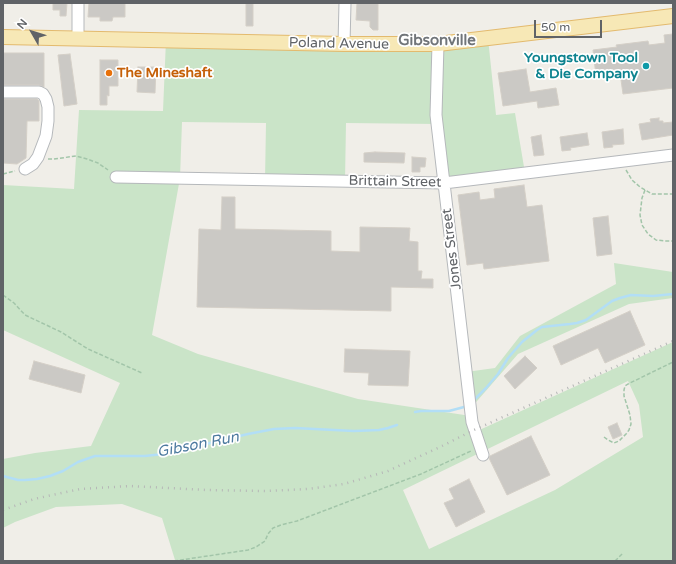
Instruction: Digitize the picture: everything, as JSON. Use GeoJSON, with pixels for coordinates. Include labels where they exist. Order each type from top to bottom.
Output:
{"type":"FeatureCollection","features":[{"type":"Feature","properties":{"kind":"main road","name":"Poland Avenue"},"geometry":{"type":"LineString","coordinates":[[3,37],[344,44],[438,44],[673,16]]}},
{"type":"Feature","properties":{"kind":"street"},"geometry":{"type":"LineString","coordinates":[[78,3],[78,38]]}},
{"type":"Feature","properties":{"kind":"street"},"geometry":{"type":"LineString","coordinates":[[344,44],[345,3]]}},
{"type":"Feature","properties":{"kind":"street","name":"Jones Street"},"geometry":{"type":"LineString","coordinates":[[438,44],[436,115],[470,406],[474,430],[482,451]]}},
{"type":"Feature","properties":{"kind":"street"},"geometry":{"type":"LineString","coordinates":[[3,92],[39,92],[46,98],[48,107],[46,136],[38,157],[33,164],[25,169]]}},
{"type":"Feature","properties":{"kind":"street","name":"Brittain Street"},"geometry":{"type":"LineString","coordinates":[[116,177],[444,183],[673,154]]}},
{"type":"Feature","properties":{"kind":"path"},"geometry":{"type":"LineString","coordinates":[[38,157],[54,159],[76,156],[98,163],[116,177]]}},
{"type":"Feature","properties":{"kind":"path"},"geometry":{"type":"LineString","coordinates":[[624,161],[627,172],[632,180],[640,187],[652,194],[673,194]]}},
{"type":"Feature","properties":{"kind":"path"},"geometry":{"type":"LineString","coordinates":[[3,174],[25,169]]}},
{"type":"Feature","properties":{"kind":"path"},"geometry":{"type":"LineString","coordinates":[[645,190],[642,198],[640,214],[642,225],[648,234],[656,240],[665,242],[673,241]]}},
{"type":"Feature","properties":{"kind":"path"},"geometry":{"type":"LineString","coordinates":[[3,296],[14,304],[24,315],[61,332],[88,349],[142,373]]}},
{"type":"Feature","properties":{"kind":"path"},"geometry":{"type":"LineString","coordinates":[[604,437],[614,443],[619,441],[629,430],[631,424],[630,415],[624,396],[625,386],[673,362]]}},
{"type":"Feature","properties":{"kind":"path"},"geometry":{"type":"LineString","coordinates":[[174,561],[248,550],[265,541],[273,528],[281,524],[297,521],[482,451]]}},
{"type":"Feature","properties":{"kind":"path"},"geometry":{"type":"LineString","coordinates":[[614,561],[623,553]]}},
{"type":"Feature","properties":{"kind":"green space"},"geometry":{"type":"Polygon","coordinates":[[[488,38],[496,115],[515,113],[525,173],[444,183],[437,124],[346,123],[345,181],[265,180],[266,123],[182,122],[180,178],[152,335],[198,354],[358,399],[471,416],[475,432],[673,342],[673,561],[174,561],[175,560],[162,518],[122,504],[56,507],[3,528],[3,459],[35,453],[91,446],[120,383],[3,330],[3,185],[74,189],[79,110],[163,111],[166,40],[488,38]],[[628,381],[403,490],[429,549],[555,490],[643,437],[639,405],[628,381]]]}},
{"type":"Feature","properties":{"kind":"green space"},"geometry":{"type":"Polygon","coordinates":[[[614,263],[673,272],[673,298],[629,304],[518,354],[471,408],[466,372],[495,368],[520,336],[616,284],[614,263]]]}},
{"type":"Feature","properties":{"kind":"building"},"geometry":{"type":"Polygon","coordinates":[[[53,3],[67,3],[66,16],[60,16],[60,10],[53,10],[53,3]]]}},
{"type":"Feature","properties":{"kind":"building"},"geometry":{"type":"Polygon","coordinates":[[[89,3],[125,3],[125,17],[113,17],[112,21],[100,21],[100,17],[88,17],[89,3]]]}},
{"type":"Feature","properties":{"kind":"building"},"geometry":{"type":"Polygon","coordinates":[[[246,3],[253,3],[253,26],[246,26],[246,3]]]}},
{"type":"Feature","properties":{"kind":"building"},"geometry":{"type":"Polygon","coordinates":[[[357,3],[378,3],[378,30],[373,30],[370,27],[370,21],[356,20],[357,3]]]}},
{"type":"Feature","properties":{"kind":"building","name":"Youngstown Tool & Die Company"},"geometry":{"type":"Polygon","coordinates":[[[673,34],[673,88],[623,94],[620,73],[596,76],[593,50],[617,47],[616,45],[648,41],[649,45],[665,43],[664,35],[673,34]]]}},
{"type":"Feature","properties":{"kind":"building"},"geometry":{"type":"Polygon","coordinates":[[[3,53],[44,53],[44,87],[39,85],[3,85],[3,53]]]}},
{"type":"Feature","properties":{"kind":"building"},"geometry":{"type":"Polygon","coordinates":[[[70,54],[77,104],[64,106],[58,55],[70,54]]]}},
{"type":"Feature","properties":{"kind":"building","name":"The Mineshaft"},"geometry":{"type":"Polygon","coordinates":[[[100,60],[118,60],[118,86],[109,86],[107,105],[100,105],[100,60]]]}},
{"type":"Feature","properties":{"kind":"building"},"geometry":{"type":"Polygon","coordinates":[[[138,67],[156,67],[155,93],[137,92],[138,67]]]}},
{"type":"Feature","properties":{"kind":"building"},"geometry":{"type":"Polygon","coordinates":[[[526,69],[530,92],[556,88],[559,105],[538,108],[537,101],[503,106],[498,73],[526,69]]]}},
{"type":"Feature","properties":{"kind":"building"},"geometry":{"type":"Polygon","coordinates":[[[3,99],[37,99],[39,101],[39,121],[27,121],[26,158],[17,164],[3,163],[3,99]]]}},
{"type":"Feature","properties":{"kind":"building"},"geometry":{"type":"Polygon","coordinates":[[[659,118],[659,121],[663,121],[663,123],[673,122],[673,135],[642,140],[639,124],[651,122],[650,119],[659,118]]]}},
{"type":"Feature","properties":{"kind":"building"},"geometry":{"type":"Polygon","coordinates":[[[623,129],[624,144],[612,145],[613,147],[604,148],[602,132],[623,129]]]}},
{"type":"Feature","properties":{"kind":"building"},"geometry":{"type":"Polygon","coordinates":[[[587,133],[589,145],[562,151],[560,137],[587,133]]]}},
{"type":"Feature","properties":{"kind":"building"},"geometry":{"type":"Polygon","coordinates":[[[541,135],[544,155],[534,156],[531,137],[541,135]]]}},
{"type":"Feature","properties":{"kind":"building"},"geometry":{"type":"Polygon","coordinates":[[[364,153],[405,153],[404,163],[364,162],[364,153]]]}},
{"type":"Feature","properties":{"kind":"building"},"geometry":{"type":"Polygon","coordinates":[[[412,157],[426,158],[425,167],[420,167],[420,172],[412,172],[412,157]]]}},
{"type":"Feature","properties":{"kind":"building"},"geometry":{"type":"Polygon","coordinates":[[[524,185],[527,207],[542,205],[549,261],[484,269],[483,263],[467,265],[458,195],[479,192],[480,200],[495,198],[494,189],[524,185]]]}},
{"type":"Feature","properties":{"kind":"building"},"geometry":{"type":"Polygon","coordinates":[[[222,197],[235,197],[235,229],[331,231],[331,251],[360,252],[360,227],[410,228],[409,241],[418,242],[418,271],[422,271],[421,279],[433,279],[433,288],[391,287],[391,311],[197,307],[199,229],[221,230],[222,197]]]}},
{"type":"Feature","properties":{"kind":"building"},"geometry":{"type":"Polygon","coordinates":[[[608,216],[612,254],[597,256],[593,218],[608,216]]]}},
{"type":"Feature","properties":{"kind":"building"},"geometry":{"type":"Polygon","coordinates":[[[630,311],[645,345],[605,363],[598,348],[561,365],[553,346],[630,311]]]}},
{"type":"Feature","properties":{"kind":"building"},"geometry":{"type":"Polygon","coordinates":[[[345,349],[410,351],[408,386],[368,385],[369,373],[344,372],[345,349]]]}},
{"type":"Feature","properties":{"kind":"building"},"geometry":{"type":"Polygon","coordinates":[[[525,356],[537,368],[515,389],[504,376],[525,356]]]}},
{"type":"Feature","properties":{"kind":"building"},"geometry":{"type":"Polygon","coordinates":[[[34,361],[85,375],[81,393],[29,379],[34,361]]]}},
{"type":"Feature","properties":{"kind":"building"},"geometry":{"type":"Polygon","coordinates":[[[617,423],[622,435],[613,439],[608,427],[617,423]]]}},
{"type":"Feature","properties":{"kind":"building"},"geometry":{"type":"Polygon","coordinates":[[[531,436],[550,475],[507,495],[489,458],[490,456],[531,436]]]}},
{"type":"Feature","properties":{"kind":"building"},"geometry":{"type":"Polygon","coordinates":[[[469,479],[485,512],[456,527],[444,503],[454,499],[449,489],[469,479]]]}},
{"type":"Feature","properties":{"kind":"waterway","name":"Gibson Run"},"geometry":{"type":"LineString","coordinates":[[473,401],[498,374],[508,358],[522,342],[542,327],[577,323],[586,320],[612,301],[631,295],[653,296],[673,294]]}},
{"type":"Feature","properties":{"kind":"waterway","name":"Gibson Run"},"geometry":{"type":"LineString","coordinates":[[415,412],[449,411],[467,405]]}},
{"type":"Feature","properties":{"kind":"waterway","name":"Gibson Run"},"geometry":{"type":"LineString","coordinates":[[3,476],[18,480],[37,479],[63,471],[78,462],[95,456],[145,456],[163,454],[274,429],[295,428],[354,431],[379,430],[397,425]]}},
{"type":"Feature","properties":{"kind":"railway"},"geometry":{"type":"LineString","coordinates":[[3,510],[34,499],[80,489],[130,486],[265,491],[308,489],[344,484],[388,471],[474,430],[673,341]]}},
{"type":"Feature","properties":{"kind":"place","name":"Youngstown Tool & Die Company"},"geometry":{"type":"Point","coordinates":[646,66]}},
{"type":"Feature","properties":{"kind":"place","name":"The Mineshaft"},"geometry":{"type":"Point","coordinates":[109,73]}},
{"type":"Feature","properties":{"kind":"district","name":"Gibsonville"},"geometry":{"type":"Point","coordinates":[437,41]}}]}
